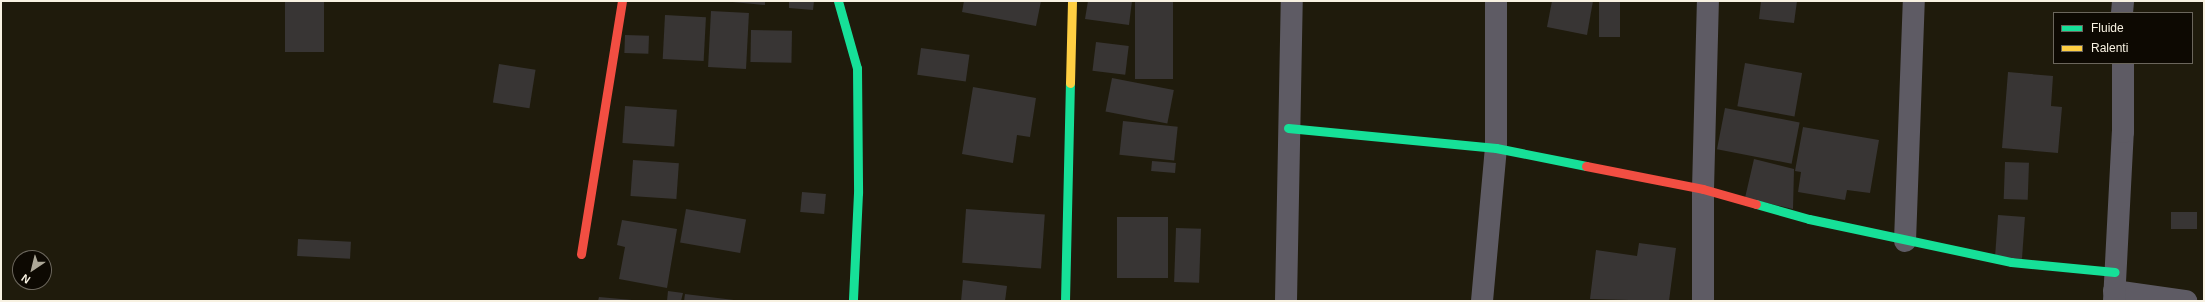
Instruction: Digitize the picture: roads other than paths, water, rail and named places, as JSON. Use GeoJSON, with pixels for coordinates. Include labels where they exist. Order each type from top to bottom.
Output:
{"type":"FeatureCollection","features":[{"type":"Feature","properties":{"kind":"street"},"geometry":{"type":"LineString","coordinates":[[581,254],[622,1]]}},
{"type":"Feature","properties":{"kind":"street"},"geometry":{"type":"LineString","coordinates":[[838,1],[857,68],[858,193],[853,301]]}},
{"type":"Feature","properties":{"kind":"street"},"geometry":{"type":"LineString","coordinates":[[1064,301],[1072,1]]}},
{"type":"Feature","properties":{"kind":"street"},"geometry":{"type":"LineString","coordinates":[[1286,301],[1288,128],[1292,1]]}},
{"type":"Feature","properties":{"kind":"street"},"geometry":{"type":"LineString","coordinates":[[1482,301],[1496,148],[1496,1]]}},
{"type":"Feature","properties":{"kind":"street"},"geometry":{"type":"LineString","coordinates":[[1703,301],[1703,189],[1708,1]]}},
{"type":"Feature","properties":{"kind":"street"},"geometry":{"type":"LineString","coordinates":[[1905,240],[1914,1]]}},
{"type":"Feature","properties":{"kind":"street"},"geometry":{"type":"LineString","coordinates":[[2122,12],[2123,1]]}},
{"type":"Feature","properties":{"kind":"street"},"geometry":{"type":"LineString","coordinates":[[2115,288],[2123,132],[2122,64]]}},
{"type":"Feature","properties":{"kind":"street"},"geometry":{"type":"LineString","coordinates":[[1288,128],[1496,148],[1703,189],[1809,219],[2011,262],[2115,288],[2186,301]]}}]}
